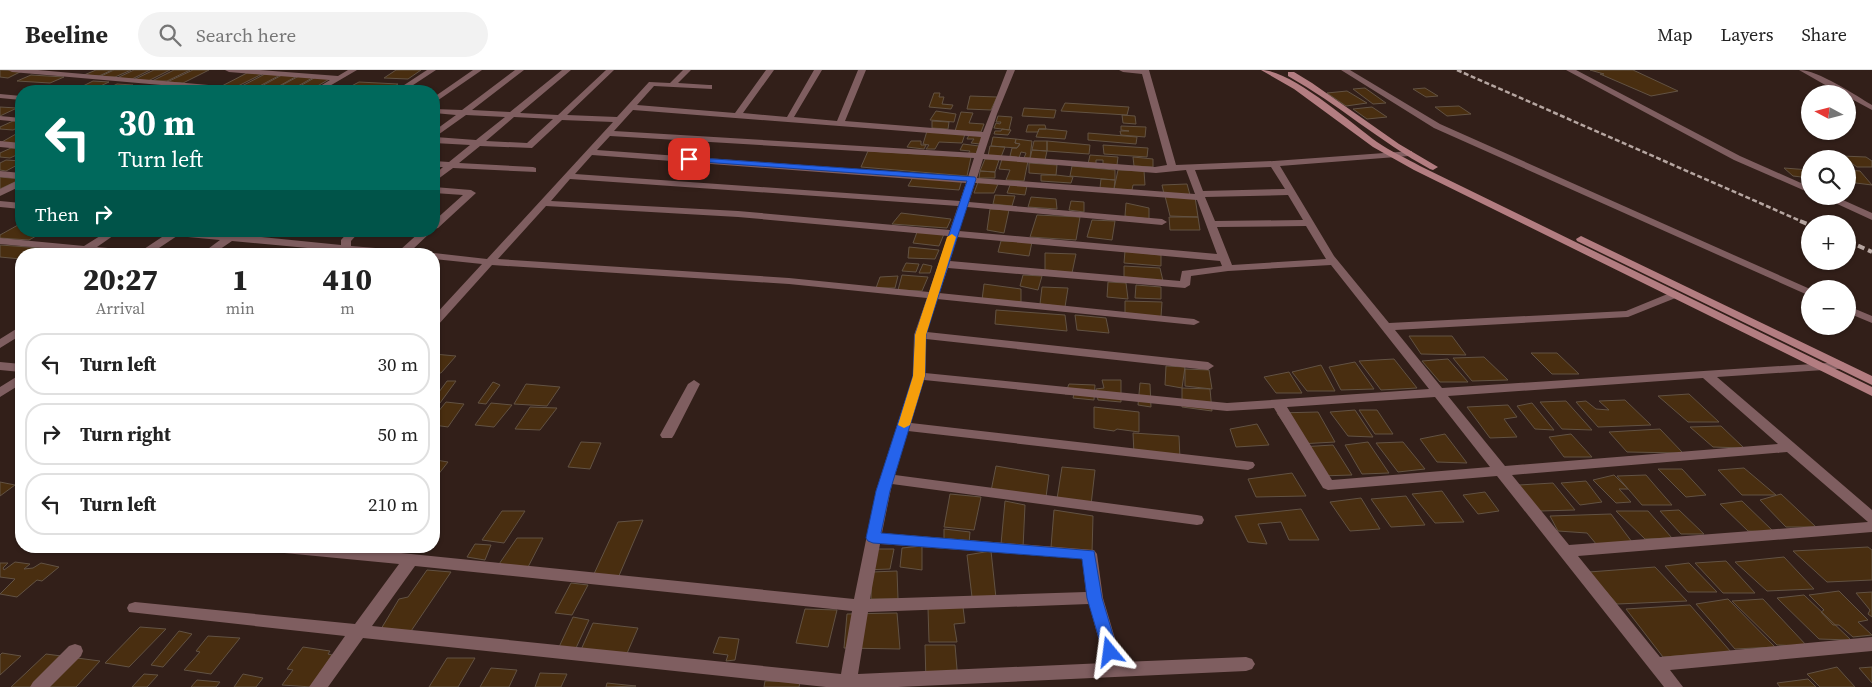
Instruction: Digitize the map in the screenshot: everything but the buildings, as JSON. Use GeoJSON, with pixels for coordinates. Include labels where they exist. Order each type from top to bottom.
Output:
{"type":"FeatureCollection","features":[{"type":"Feature","properties":{"kind":"street"},"geometry":{"type":"LineString","coordinates":[[12,70],[154,85]]}},
{"type":"Feature","properties":{"kind":"street"},"geometry":{"type":"LineString","coordinates":[[229,70],[338,78]]}},
{"type":"Feature","properties":{"kind":"street"},"geometry":{"type":"LineString","coordinates":[[212,85],[240,70]]}},
{"type":"Feature","properties":{"kind":"street"},"geometry":{"type":"LineString","coordinates":[[326,85],[353,70]]}},
{"type":"Feature","properties":{"kind":"street"},"geometry":{"type":"LineString","coordinates":[[408,85],[432,70]]}},
{"type":"Feature","properties":{"kind":"street"},"geometry":{"type":"LineString","coordinates":[[440,97],[478,70]]}},
{"type":"Feature","properties":{"kind":"street"},"geometry":{"type":"LineString","coordinates":[[440,131],[520,70]]}},
{"type":"Feature","properties":{"kind":"street"},"geometry":{"type":"LineString","coordinates":[[440,174],[566,70]]}},
{"type":"Feature","properties":{"kind":"street"},"geometry":{"type":"LineString","coordinates":[[440,140],[529,146],[610,70]]}},
{"type":"Feature","properties":{"kind":"street"},"geometry":{"type":"LineString","coordinates":[[672,85],[687,70]]}},
{"type":"Feature","properties":{"kind":"street"},"geometry":{"type":"LineString","coordinates":[[738,114],[770,70]]}},
{"type":"Feature","properties":{"kind":"street"},"geometry":{"type":"LineString","coordinates":[[790,118],[818,70]]}},
{"type":"Feature","properties":{"kind":"street"},"geometry":{"type":"LineString","coordinates":[[841,122],[862,70]]}},
{"type":"Feature","properties":{"kind":"street"},"geometry":{"type":"LineString","coordinates":[[847,684],[873,538],[887,479],[919,376],[920,335],[993,114],[1011,70]]}},
{"type":"Feature","properties":{"kind":"street"},"geometry":{"type":"LineString","coordinates":[[1122,70],[1145,71],[1172,167]]}},
{"type":"Feature","properties":{"kind":"street"},"geometry":{"type":"LineString","coordinates":[[1265,70],[1297,87],[1376,145],[1395,156],[1872,392]]}},
{"type":"Feature","properties":{"kind":"street"},"geometry":{"type":"LineString","coordinates":[[1282,70],[1310,84],[1425,164],[1872,381]]}},
{"type":"Feature","properties":{"kind":"street"},"geometry":{"type":"LineString","coordinates":[[1345,70],[1437,126],[1801,289]]}},
{"type":"Feature","properties":{"kind":"street"},"geometry":{"type":"LineString","coordinates":[[1570,70],[1737,158],[1801,186]]}},
{"type":"Feature","properties":{"kind":"street"},"geometry":{"type":"LineString","coordinates":[[1803,70],[1830,85]]}},
{"type":"Feature","properties":{"kind":"street"},"geometry":{"type":"LineString","coordinates":[[440,316],[652,84],[709,87]]}},
{"type":"Feature","properties":{"kind":"street"},"geometry":{"type":"LineString","coordinates":[[0,96],[15,97]]}},
{"type":"Feature","properties":{"kind":"street"},"geometry":{"type":"LineString","coordinates":[[1856,99],[1872,108]]}},
{"type":"Feature","properties":{"kind":"street"},"geometry":{"type":"LineString","coordinates":[[631,107],[841,122],[986,135]]}},
{"type":"Feature","properties":{"kind":"street"},"geometry":{"type":"LineString","coordinates":[[440,111],[618,120]]}},
{"type":"Feature","properties":{"kind":"street"},"geometry":{"type":"LineString","coordinates":[[0,118],[15,119]]}},
{"type":"Feature","properties":{"kind":"street"},"geometry":{"type":"LineString","coordinates":[[607,133],[979,156],[1156,170],[1172,167],[1274,164],[1395,156],[1409,153]]}},
{"type":"Feature","properties":{"kind":"street"},"geometry":{"type":"LineString","coordinates":[[0,144],[15,145]]}},
{"type":"Feature","properties":{"kind":"street"},"geometry":{"type":"LineString","coordinates":[[589,152],[1200,195],[1291,192]]}},
{"type":"Feature","properties":{"kind":"street"},"geometry":{"type":"LineString","coordinates":[[440,164],[533,170]]}},
{"type":"Feature","properties":{"kind":"street"},"geometry":{"type":"LineString","coordinates":[[1274,164],[1334,262],[1674,687]]}},
{"type":"Feature","properties":{"kind":"street"},"geometry":{"type":"LineString","coordinates":[[1189,167],[1226,263]]}},
{"type":"Feature","properties":{"kind":"street"},"geometry":{"type":"LineString","coordinates":[[0,174],[15,175]]}},
{"type":"Feature","properties":{"kind":"street"},"geometry":{"type":"LineString","coordinates":[[568,176],[964,204],[1162,222]]}},
{"type":"Feature","properties":{"kind":"street"},"geometry":{"type":"LineString","coordinates":[[0,193],[15,185]]}},
{"type":"Feature","properties":{"kind":"street"},"geometry":{"type":"LineString","coordinates":[[440,190],[471,193],[440,221]]}},
{"type":"Feature","properties":{"kind":"street"},"geometry":{"type":"LineString","coordinates":[[543,203],[738,214],[954,232],[1226,263],[1334,262]]}},
{"type":"Feature","properties":{"kind":"street"},"geometry":{"type":"LineString","coordinates":[[0,204],[15,205]]}},
{"type":"Feature","properties":{"kind":"street"},"geometry":{"type":"LineString","coordinates":[[1846,205],[1872,216]]}},
{"type":"Feature","properties":{"kind":"street"},"geometry":{"type":"LineString","coordinates":[[1211,224],[1310,223]]}},
{"type":"Feature","properties":{"kind":"street"},"geometry":{"type":"LineString","coordinates":[[88,248],[105,237]]}},
{"type":"Feature","properties":{"kind":"street"},"geometry":{"type":"LineString","coordinates":[[152,248],[169,237]]}},
{"type":"Feature","properties":{"kind":"street"},"geometry":{"type":"LineString","coordinates":[[221,237],[356,248]]}},
{"type":"Feature","properties":{"kind":"street"},"geometry":{"type":"LineString","coordinates":[[346,247],[346,240],[349,237]]}},
{"type":"Feature","properties":{"kind":"street"},"geometry":{"type":"LineString","coordinates":[[410,248],[421,237]]}},
{"type":"Feature","properties":{"kind":"street"},"geometry":{"type":"LineString","coordinates":[[215,248],[230,238]]}},
{"type":"Feature","properties":{"kind":"street"},"geometry":{"type":"LineString","coordinates":[[0,241],[75,248]]}},
{"type":"Feature","properties":{"kind":"street"},"geometry":{"type":"LineString","coordinates":[[440,257],[489,262],[789,281],[1194,322]]}},
{"type":"Feature","properties":{"kind":"street"},"geometry":{"type":"LineString","coordinates":[[942,264],[1185,285],[1186,273],[1226,263]]}},
{"type":"Feature","properties":{"kind":"street"},"geometry":{"type":"LineString","coordinates":[[1386,327],[1628,314],[1674,295]]}},
{"type":"Feature","properties":{"kind":"street"},"geometry":{"type":"LineString","coordinates":[[1856,313],[1872,320]]}},
{"type":"Feature","properties":{"kind":"street"},"geometry":{"type":"LineString","coordinates":[[0,344],[15,334]]}},
{"type":"Feature","properties":{"kind":"street"},"geometry":{"type":"LineString","coordinates":[[920,335],[1208,366]]}},
{"type":"Feature","properties":{"kind":"street"},"geometry":{"type":"LineString","coordinates":[[919,376],[1227,407],[1437,391],[1839,365]]}},
{"type":"Feature","properties":{"kind":"street"},"geometry":{"type":"LineString","coordinates":[[0,366],[15,367]]}},
{"type":"Feature","properties":{"kind":"street"},"geometry":{"type":"LineString","coordinates":[[1706,374],[1872,518]]}},
{"type":"Feature","properties":{"kind":"street"},"geometry":{"type":"LineString","coordinates":[[0,393],[15,382]]}},
{"type":"Feature","properties":{"kind":"street"},"geometry":{"type":"LineString","coordinates":[[667,435],[694,384]]}},
{"type":"Feature","properties":{"kind":"street"},"geometry":{"type":"LineString","coordinates":[[1278,403],[1328,485],[1790,447]]}},
{"type":"Feature","properties":{"kind":"street"},"geometry":{"type":"LineString","coordinates":[[903,426],[1248,465]]}},
{"type":"Feature","properties":{"kind":"street"},"geometry":{"type":"LineString","coordinates":[[887,479],[1197,520]]}},
{"type":"Feature","properties":{"kind":"street"},"geometry":{"type":"LineString","coordinates":[[1565,551],[1872,527]]}},
{"type":"Feature","properties":{"kind":"street"},"geometry":{"type":"LineString","coordinates":[[873,538],[1089,554],[1095,598],[1116,670]]}},
{"type":"Feature","properties":{"kind":"street"},"geometry":{"type":"LineString","coordinates":[[337,553],[861,606],[1095,598]]}},
{"type":"Feature","properties":{"kind":"street"},"geometry":{"type":"LineString","coordinates":[[318,687],[410,561]]}},
{"type":"Feature","properties":{"kind":"street"},"geometry":{"type":"LineString","coordinates":[[135,608],[847,684],[1246,664]]}},
{"type":"Feature","properties":{"kind":"street"},"geometry":{"type":"LineString","coordinates":[[1656,664],[1872,644]]}},
{"type":"Feature","properties":{"kind":"street"},"geometry":{"type":"LineString","coordinates":[[39,687],[75,651]]}},
{"type":"Feature","properties":{"kind":"railway"},"geometry":{"type":"LineString","coordinates":[[1457,70],[1801,221]]}},
{"type":"Feature","properties":{"kind":"railway"},"geometry":{"type":"LineString","coordinates":[[1856,245],[1872,252]]}},
{"type":"Feature","properties":{"kind":"slow traffic"},"geometry":{"type":"LineString","coordinates":[[904,425],[919,376],[920,335],[952,237]]}},
{"type":"Feature","properties":{"kind":"route"},"geometry":{"type":"LineString","coordinates":[[689,159],[972,179],[942,264],[920,335],[919,376],[883,491],[873,538],[1089,554],[1095,598],[1110,652]]}}]}
